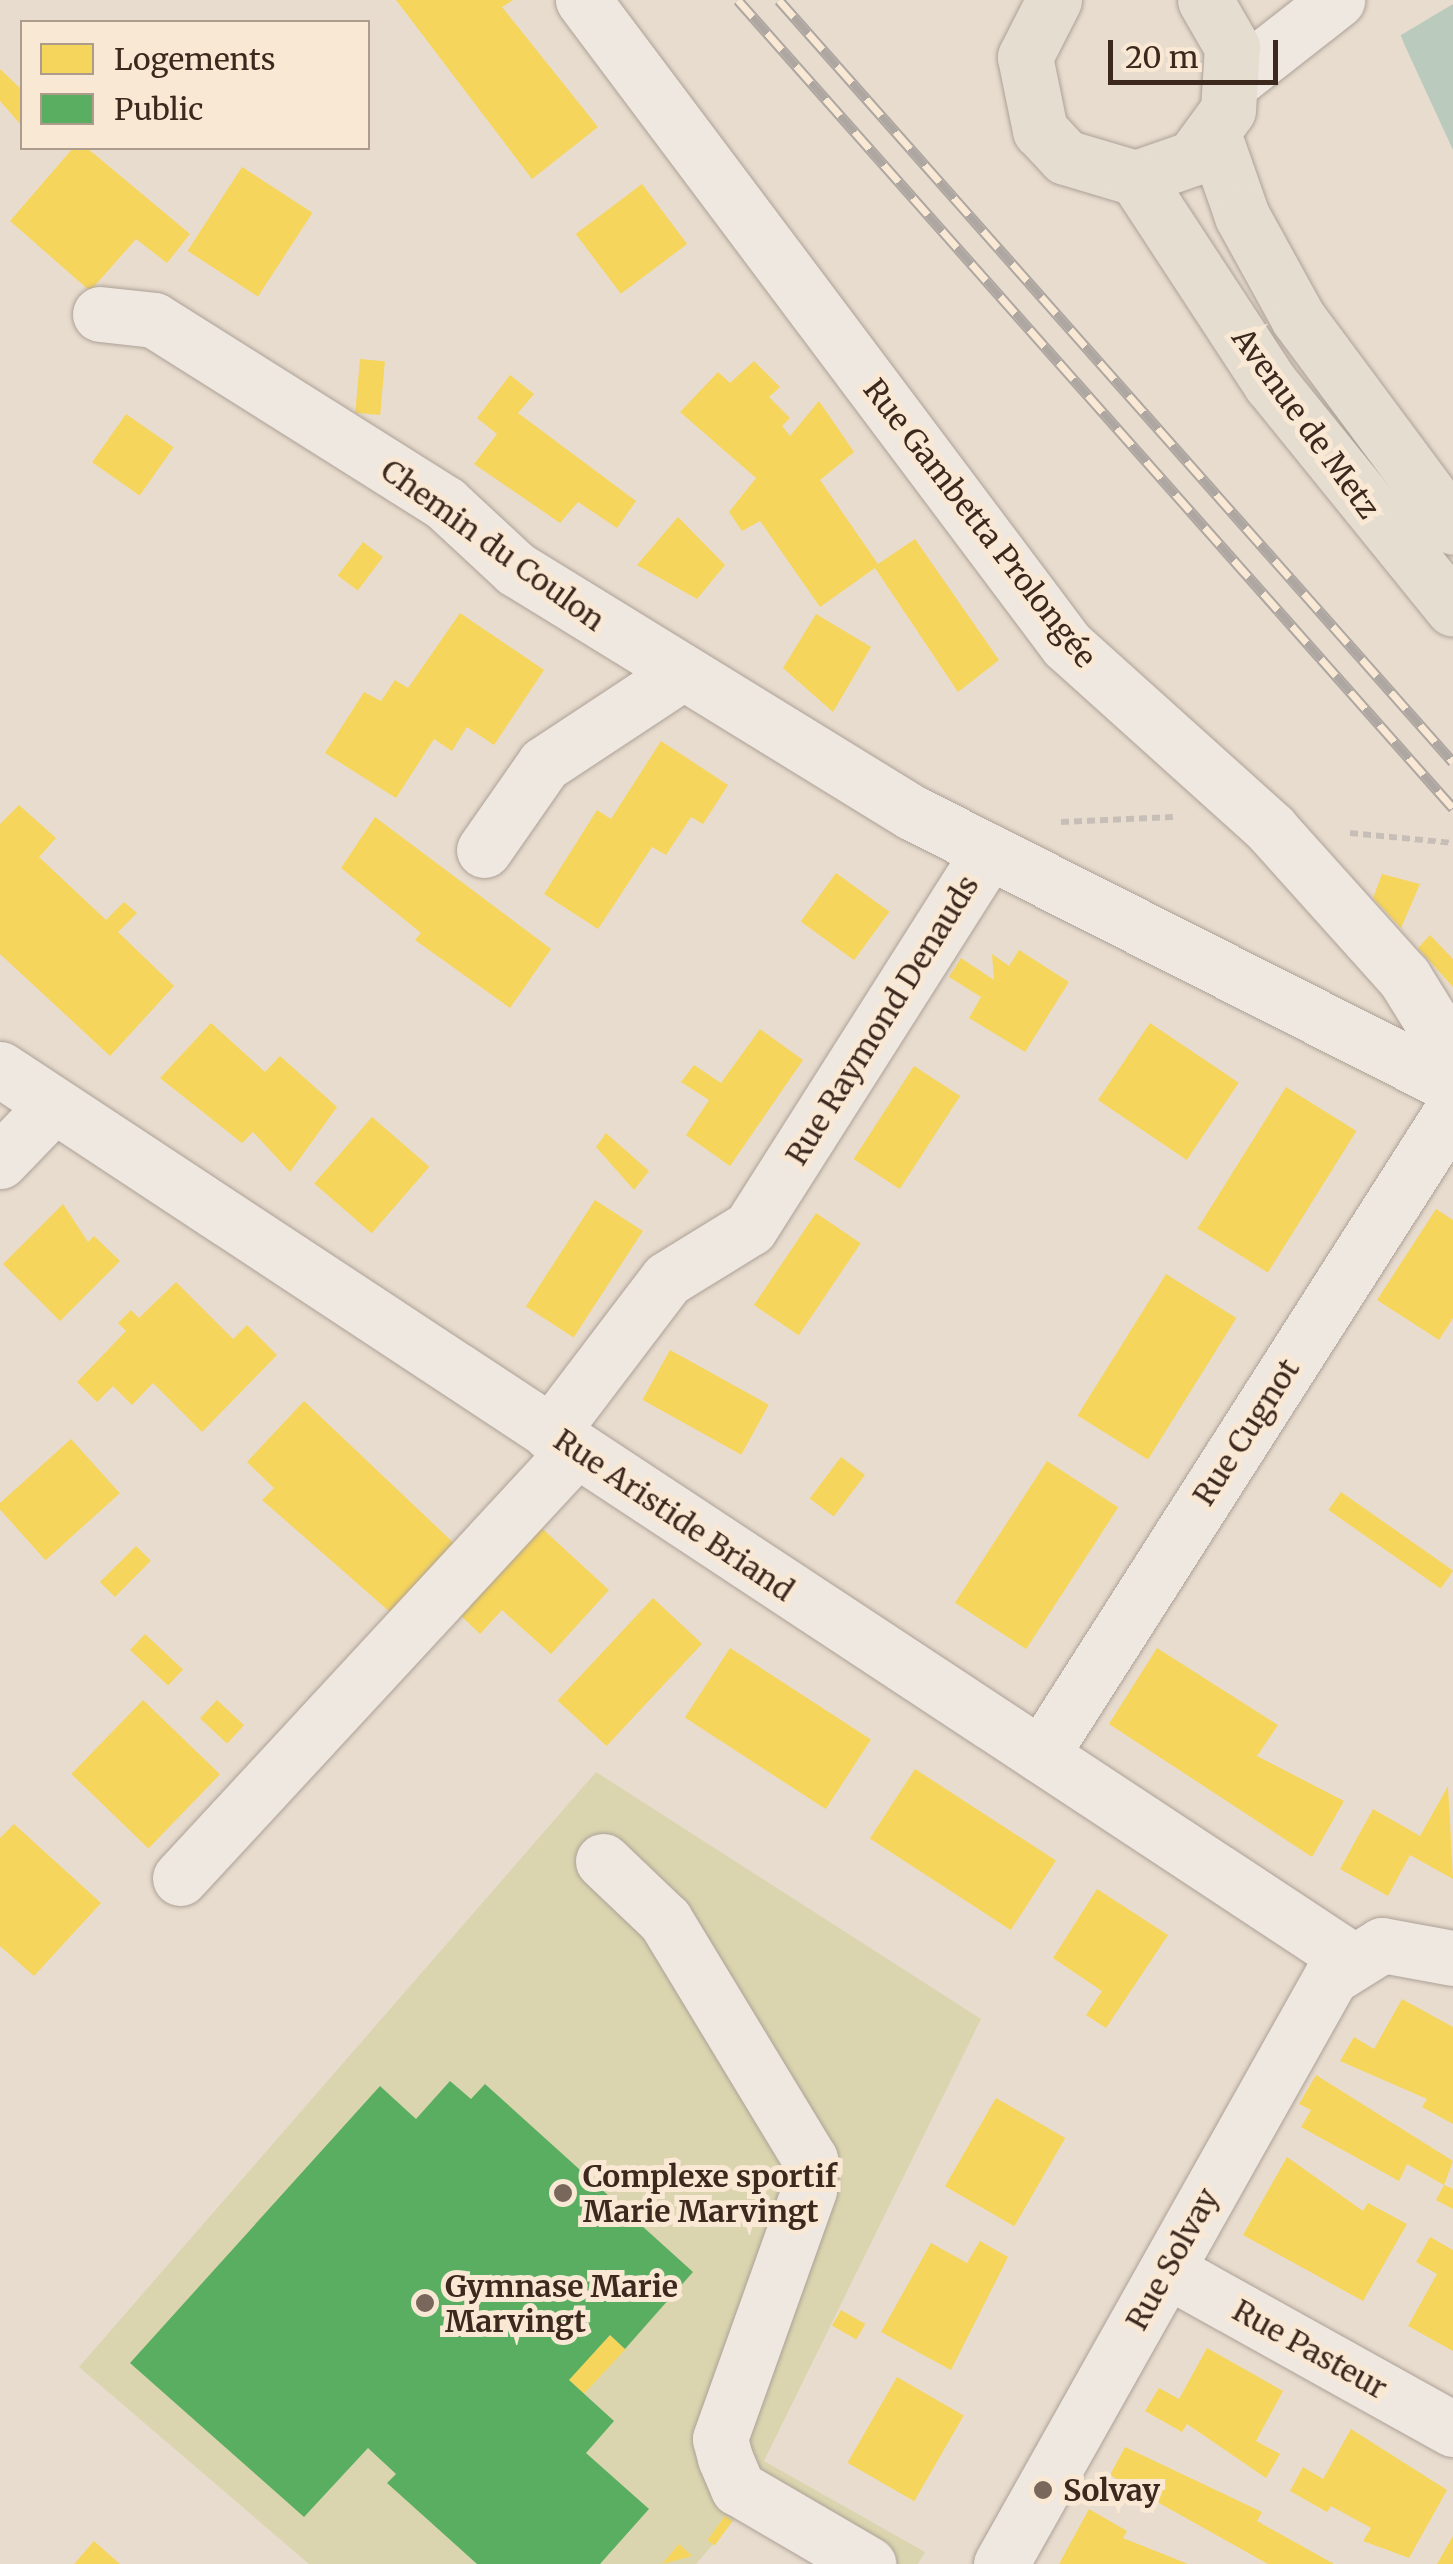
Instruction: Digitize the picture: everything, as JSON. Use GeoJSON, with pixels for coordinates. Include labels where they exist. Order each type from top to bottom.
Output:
{"type":"FeatureCollection","features":[{"type":"Feature","properties":{"kind":"main road"},"geometry":{"type":"LineString","coordinates":[[998,0],[1025,57],[1026,94],[1065,157],[1136,178],[1193,158],[1214,136],[1235,80],[1232,47],[1205,0]]}},
{"type":"Feature","properties":{"kind":"main road"},"geometry":{"type":"LineString","coordinates":[[1025,57],[1054,0]]}},
{"type":"Feature","properties":{"kind":"main road","name":"Avenue de Metz"},"geometry":{"type":"LineString","coordinates":[[1214,136],[1242,216],[1298,318],[1453,526]]}},
{"type":"Feature","properties":{"kind":"main road","name":"Avenue de Metz"},"geometry":{"type":"LineString","coordinates":[[1136,178],[1271,384],[1453,609]]}},
{"type":"Feature","properties":{"kind":"street","name":"Rue Gambetta Prolongée"},"geometry":{"type":"LineString","coordinates":[[583,0],[1067,645],[1270,829],[1404,977],[1453,1056]]}},
{"type":"Feature","properties":{"kind":"street"},"geometry":{"type":"LineString","coordinates":[[1235,80],[1338,0]]}},
{"type":"Feature","properties":{"kind":"street","name":"Chemin du Coulon"},"geometry":{"type":"LineString","coordinates":[[100,314],[154,320],[446,504],[516,569],[680,675],[988,852]]}},
{"type":"Feature","properties":{"kind":"street"},"geometry":{"type":"LineString","coordinates":[[484,850],[544,764],[680,675]]}},
{"type":"Feature","properties":{"kind":"street","name":"Rue Raymond Denauds"},"geometry":{"type":"LineString","coordinates":[[180,1878],[563,1442],[667,1279],[750,1228],[988,852],[1453,1086]]}},
{"type":"Feature","properties":{"kind":"street","name":"Rue Aristide Briand"},"geometry":{"type":"LineString","coordinates":[[0,1070],[49,1110],[1349,1958]]}},
{"type":"Feature","properties":{"kind":"street","name":"Rue Cugnot"},"geometry":{"type":"LineString","coordinates":[[1041,1756],[1453,1108]]}},
{"type":"Feature","properties":{"kind":"street"},"geometry":{"type":"LineString","coordinates":[[0,1161],[49,1110]]}},
{"type":"Feature","properties":{"kind":"street"},"geometry":{"type":"LineString","coordinates":[[602,1861],[664,1920],[810,2159],[809,2190],[720,2438],[724,2458],[738,2488],[868,2564]]}},
{"type":"Feature","properties":{"kind":"street"},"geometry":{"type":"LineString","coordinates":[[1349,1958],[1382,1945],[1453,1958]]}},
{"type":"Feature","properties":{"kind":"street","name":"Rue Solvay"},"geometry":{"type":"LineString","coordinates":[[1001,2564],[1315,2001],[1349,1958]]}},
{"type":"Feature","properties":{"kind":"street","name":"Rue Pasteur"},"geometry":{"type":"LineString","coordinates":[[1166,2270],[1453,2429]]}},
{"type":"Feature","properties":{"kind":"path"},"geometry":{"type":"LineString","coordinates":[[1059,822],[1188,816]]}},
{"type":"Feature","properties":{"kind":"path"},"geometry":{"type":"LineString","coordinates":[[1270,829],[1453,843]]}},
{"type":"Feature","properties":{"kind":"shaded area"},"geometry":{"type":"Polygon","coordinates":[[[1386,0],[1453,0],[1453,150],[1405,46],[1386,0]]]}},
{"type":"Feature","properties":{"kind":"shaded area","name":"Complexe sportif Marie Marvingt"},"geometry":{"type":"Polygon","coordinates":[[[596,1772],[981,2019],[764,2461],[925,2552],[918,2564],[814,2564],[736,2518],[696,2564],[309,2564],[79,2367],[596,1772]]]}},
{"type":"Feature","properties":{"kind":"pier"},"geometry":{"type":"Polygon","coordinates":[[[1381,0],[1453,0],[1453,4],[1396,38],[1381,0]]]}},
{"type":"Feature","properties":{"kind":"building: Logements"},"geometry":{"type":"Polygon","coordinates":[[[396,0],[513,0],[502,7],[598,127],[532,179],[396,0]]]}},
{"type":"Feature","properties":{"kind":"building: Logements"},"geometry":{"type":"Polygon","coordinates":[[[0,69],[20,88],[20,124],[0,101],[0,69]]]}},
{"type":"Feature","properties":{"kind":"building: Logements"},"geometry":{"type":"Polygon","coordinates":[[[71,150],[89,150],[190,234],[167,263],[136,239],[90,291],[10,221],[71,150]]]}},
{"type":"Feature","properties":{"kind":"building: Logements"},"geometry":{"type":"Polygon","coordinates":[[[242,167],[312,213],[258,297],[188,251],[242,167]]]}},
{"type":"Feature","properties":{"kind":"building: Logements"},"geometry":{"type":"Polygon","coordinates":[[[642,184],[687,244],[621,294],[576,234],[642,184]]]}},
{"type":"Feature","properties":{"kind":"building: Logements"},"geometry":{"type":"Polygon","coordinates":[[[360,359],[385,361],[380,415],[355,413],[360,359]]]}},
{"type":"Feature","properties":{"kind":"building: Logements"},"geometry":{"type":"Polygon","coordinates":[[[754,361],[780,387],[769,397],[790,418],[782,426],[790,436],[819,401],[854,452],[820,480],[878,564],[915,539],[999,660],[958,692],[875,568],[820,607],[760,521],[742,531],[729,512],[756,478],[680,412],[718,372],[730,383],[754,361]]]}},
{"type":"Feature","properties":{"kind":"building: Logements"},"geometry":{"type":"Polygon","coordinates":[[[510,375],[534,394],[518,413],[636,501],[617,528],[578,502],[560,523],[474,464],[497,434],[477,418],[510,375]]]}},
{"type":"Feature","properties":{"kind":"building: Logements"},"geometry":{"type":"Polygon","coordinates":[[[126,414],[174,447],[140,496],[92,462],[126,414]]]}},
{"type":"Feature","properties":{"kind":"building: Logements"},"geometry":{"type":"Polygon","coordinates":[[[678,517],[725,565],[697,599],[637,565],[678,517]]]}},
{"type":"Feature","properties":{"kind":"building: Logements"},"geometry":{"type":"Polygon","coordinates":[[[363,542],[383,557],[358,591],[338,576],[363,542]]]}},
{"type":"Feature","properties":{"kind":"building: Logements"},"geometry":{"type":"Polygon","coordinates":[[[460,613],[544,670],[494,745],[467,727],[452,751],[434,739],[396,798],[325,753],[364,692],[381,701],[395,680],[408,688],[460,613]]]}},
{"type":"Feature","properties":{"kind":"building: Logements"},"geometry":{"type":"Polygon","coordinates":[[[816,614],[871,647],[833,712],[783,668],[816,614]]]}},
{"type":"Feature","properties":{"kind":"building: Logements"},"geometry":{"type":"Polygon","coordinates":[[[661,741],[728,785],[703,824],[691,817],[666,855],[652,847],[598,929],[544,894],[597,810],[611,819],[661,741]]]}},
{"type":"Feature","properties":{"kind":"building: Logements"},"geometry":{"type":"Polygon","coordinates":[[[19,805],[56,838],[39,857],[106,920],[124,902],[137,913],[118,932],[174,986],[110,1056],[0,954],[0,824],[19,805]]]}},
{"type":"Feature","properties":{"kind":"building: Logements"},"geometry":{"type":"Polygon","coordinates":[[[375,817],[551,949],[510,1008],[415,940],[421,933],[341,868],[375,817]]]}},
{"type":"Feature","properties":{"kind":"building: Logements"},"geometry":{"type":"Polygon","coordinates":[[[836,873],[889,912],[854,960],[801,922],[836,873]]]}},
{"type":"Feature","properties":{"kind":"building: Logements"},"geometry":{"type":"Polygon","coordinates":[[[1382,874],[1420,884],[1401,928],[1373,898],[1382,874]]]}},
{"type":"Feature","properties":{"kind":"building: Logements"},"geometry":{"type":"Polygon","coordinates":[[[1430,935],[1453,959],[1453,987],[1418,948],[1430,935]]]}},
{"type":"Feature","properties":{"kind":"building: Logements"},"geometry":{"type":"Polygon","coordinates":[[[1019,950],[1069,982],[1025,1052],[969,1018],[981,997],[949,977],[961,958],[994,980],[992,954],[1009,966],[1019,950]]]}},
{"type":"Feature","properties":{"kind":"building: Logements"},"geometry":{"type":"Polygon","coordinates":[[[211,1023],[265,1072],[280,1056],[337,1107],[290,1172],[253,1132],[242,1143],[160,1078],[211,1023]]]}},
{"type":"Feature","properties":{"kind":"building: Logements"},"geometry":{"type":"Polygon","coordinates":[[[1150,1023],[1239,1083],[1187,1160],[1098,1100],[1150,1023]]]}},
{"type":"Feature","properties":{"kind":"building: Logements"},"geometry":{"type":"Polygon","coordinates":[[[760,1029],[803,1060],[730,1166],[686,1135],[709,1100],[681,1082],[694,1065],[721,1083],[760,1029]]]}},
{"type":"Feature","properties":{"kind":"building: Logements"},"geometry":{"type":"Polygon","coordinates":[[[914,1066],[960,1096],[900,1189],[854,1159],[914,1066]]]}},
{"type":"Feature","properties":{"kind":"building: Logements"},"geometry":{"type":"Polygon","coordinates":[[[1286,1087],[1356,1131],[1268,1273],[1198,1229],[1286,1087]]]}},
{"type":"Feature","properties":{"kind":"building: Logements"},"geometry":{"type":"Polygon","coordinates":[[[372,1117],[429,1167],[372,1233],[314,1183],[372,1117]]]}},
{"type":"Feature","properties":{"kind":"building: Logements"},"geometry":{"type":"Polygon","coordinates":[[[606,1133],[649,1171],[634,1190],[596,1147],[606,1133]]]}},
{"type":"Feature","properties":{"kind":"building: Logements"},"geometry":{"type":"Polygon","coordinates":[[[595,1200],[643,1231],[574,1338],[526,1307],[595,1200]]]}},
{"type":"Feature","properties":{"kind":"building: Logements"},"geometry":{"type":"Polygon","coordinates":[[[63,1204],[88,1242],[94,1236],[120,1261],[60,1321],[3,1264],[63,1204]]]}},
{"type":"Feature","properties":{"kind":"building: Logements"},"geometry":{"type":"Polygon","coordinates":[[[1436,1209],[1453,1220],[1453,1318],[1439,1340],[1377,1300],[1436,1209]]]}},
{"type":"Feature","properties":{"kind":"building: Logements"},"geometry":{"type":"Polygon","coordinates":[[[816,1213],[861,1243],[799,1335],[754,1305],[816,1213]]]}},
{"type":"Feature","properties":{"kind":"building: Logements"},"geometry":{"type":"Polygon","coordinates":[[[1166,1274],[1236,1318],[1148,1460],[1078,1416],[1166,1274]]]}},
{"type":"Feature","properties":{"kind":"building: Logements"},"geometry":{"type":"Polygon","coordinates":[[[176,1282],[233,1339],[247,1325],[277,1355],[202,1432],[153,1383],[132,1405],[113,1386],[97,1402],[77,1382],[126,1331],[118,1323],[131,1310],[139,1318],[176,1282]]]}},
{"type":"Feature","properties":{"kind":"building: Logements"},"geometry":{"type":"Polygon","coordinates":[[[670,1350],[769,1405],[741,1455],[642,1400],[670,1350]]]}},
{"type":"Feature","properties":{"kind":"building: Logements"},"geometry":{"type":"Polygon","coordinates":[[[304,1401],[462,1551],[398,1619],[262,1500],[274,1488],[247,1462],[304,1401]]]}},
{"type":"Feature","properties":{"kind":"building: Logements"},"geometry":{"type":"Polygon","coordinates":[[[71,1439],[120,1493],[46,1560],[0,1510],[0,1503],[71,1439]]]}},
{"type":"Feature","properties":{"kind":"building: Logements"},"geometry":{"type":"Polygon","coordinates":[[[841,1457],[865,1475],[834,1517],[810,1499],[841,1457]]]}},
{"type":"Feature","properties":{"kind":"building: Logements"},"geometry":{"type":"Polygon","coordinates":[[[1047,1461],[1118,1507],[1026,1649],[955,1603],[1047,1461]]]}},
{"type":"Feature","properties":{"kind":"building: Logements"},"geometry":{"type":"Polygon","coordinates":[[[1341,1492],[1453,1570],[1441,1589],[1328,1510],[1341,1492]]]}},
{"type":"Feature","properties":{"kind":"building: Logements"},"geometry":{"type":"Polygon","coordinates":[[[534,1521],[609,1590],[551,1654],[502,1610],[480,1634],[453,1608],[534,1521]]]}},
{"type":"Feature","properties":{"kind":"building: Logements"},"geometry":{"type":"Polygon","coordinates":[[[136,1546],[151,1561],[115,1597],[100,1582],[136,1546]]]}},
{"type":"Feature","properties":{"kind":"building: Logements"},"geometry":{"type":"Polygon","coordinates":[[[653,1598],[702,1644],[607,1746],[558,1700],[653,1598]]]}},
{"type":"Feature","properties":{"kind":"building: Logements"},"geometry":{"type":"Polygon","coordinates":[[[145,1634],[183,1669],[168,1686],[130,1650],[145,1634]]]}},
{"type":"Feature","properties":{"kind":"building: Logements"},"geometry":{"type":"Polygon","coordinates":[[[730,1648],[871,1739],[826,1809],[685,1718],[730,1648]]]}},
{"type":"Feature","properties":{"kind":"building: Logements"},"geometry":{"type":"Polygon","coordinates":[[[1157,1648],[1278,1725],[1257,1756],[1344,1801],[1312,1857],[1109,1724],[1157,1648]]]}},
{"type":"Feature","properties":{"kind":"building: Logements"},"geometry":{"type":"Polygon","coordinates":[[[143,1700],[220,1774],[148,1848],[71,1774],[143,1700]]]}},
{"type":"Feature","properties":{"kind":"building: Logements"},"geometry":{"type":"Polygon","coordinates":[[[217,1700],[244,1725],[227,1744],[200,1718],[217,1700]]]}},
{"type":"Feature","properties":{"kind":"building: Logements"},"geometry":{"type":"Polygon","coordinates":[[[915,1769],[1056,1860],[1011,1930],[870,1839],[915,1769]]]}},
{"type":"Feature","properties":{"kind":"building: Logements"},"geometry":{"type":"Polygon","coordinates":[[[1448,1786],[1453,1879],[1410,1855],[1388,1896],[1340,1869],[1373,1809],[1420,1836],[1448,1786]]]}},
{"type":"Feature","properties":{"kind":"building: Logements"},"geometry":{"type":"Polygon","coordinates":[[[14,1824],[101,1903],[34,1976],[0,1946],[0,1838],[14,1824]]]}},
{"type":"Feature","properties":{"kind":"building: Logements"},"geometry":{"type":"Polygon","coordinates":[[[1097,1889],[1168,1935],[1106,2028],[1086,2015],[1102,1991],[1053,1958],[1097,1889]]]}},
{"type":"Feature","properties":{"kind":"building: Logements"},"geometry":{"type":"Polygon","coordinates":[[[1402,1999],[1453,2027],[1453,2124],[1422,2107],[1427,2099],[1340,2061],[1354,2037],[1374,2049],[1402,1999]]]}},
{"type":"Feature","properties":{"kind":"building: Logements"},"geometry":{"type":"Polygon","coordinates":[[[1316,2075],[1453,2161],[1444,2185],[1407,2164],[1399,2181],[1301,2127],[1311,2110],[1299,2104],[1316,2075]]]}},
{"type":"Feature","properties":{"kind":"building: Logements"},"geometry":{"type":"Polygon","coordinates":[[[996,2098],[1065,2138],[1014,2226],[945,2186],[996,2098]]]}},
{"type":"Feature","properties":{"kind":"building: Logements"},"geometry":{"type":"Polygon","coordinates":[[[1287,2157],[1363,2211],[1368,2203],[1407,2224],[1363,2301],[1243,2235],[1287,2157]]]}},
{"type":"Feature","properties":{"kind":"building: Logements"},"geometry":{"type":"Polygon","coordinates":[[[1444,2185],[1453,2189],[1453,2209],[1436,2200],[1444,2185]]]}},
{"type":"Feature","properties":{"kind":"building: Logements"},"geometry":{"type":"Polygon","coordinates":[[[1430,2237],[1453,2250],[1453,2351],[1408,2326],[1437,2274],[1416,2262],[1430,2237]]]}},
{"type":"Feature","properties":{"kind":"building: Logements"},"geometry":{"type":"Polygon","coordinates":[[[980,2241],[1008,2257],[951,2370],[881,2332],[931,2243],[967,2263],[980,2241]]]}},
{"type":"Feature","properties":{"kind":"building: Logements"},"geometry":{"type":"Polygon","coordinates":[[[841,2310],[865,2324],[856,2340],[832,2326],[841,2310]]]}},
{"type":"Feature","properties":{"kind":"building: Logements"},"geometry":{"type":"Polygon","coordinates":[[[610,2335],[625,2349],[584,2394],[568,2380],[610,2335]]]}},
{"type":"Feature","properties":{"kind":"building: Logements"},"geometry":{"type":"Polygon","coordinates":[[[1207,2348],[1283,2391],[1256,2441],[1280,2454],[1266,2478],[1187,2424],[1182,2432],[1145,2411],[1159,2388],[1179,2399],[1207,2348]]]}},
{"type":"Feature","properties":{"kind":"building: Logements"},"geometry":{"type":"Polygon","coordinates":[[[897,2377],[964,2416],[914,2501],[847,2463],[897,2377]]]}},
{"type":"Feature","properties":{"kind":"building: Logements"},"geometry":{"type":"Polygon","coordinates":[[[1351,2429],[1447,2490],[1409,2558],[1363,2541],[1371,2528],[1331,2506],[1327,2512],[1290,2491],[1303,2467],[1323,2479],[1351,2429]]]}},
{"type":"Feature","properties":{"kind":"building: Logements"},"geometry":{"type":"Polygon","coordinates":[[[1125,2447],[1262,2512],[1257,2521],[1334,2564],[1268,2564],[1134,2489],[1110,2475],[1125,2447]]]}},
{"type":"Feature","properties":{"kind":"building: Logements"},"geometry":{"type":"Polygon","coordinates":[[[1089,2509],[1127,2531],[1123,2538],[1188,2564],[1059,2564],[1089,2509]]]}},
{"type":"Feature","properties":{"kind":"building: Logements"},"geometry":{"type":"Polygon","coordinates":[[[725,2516],[732,2521],[715,2546],[707,2540],[725,2516]]]}},
{"type":"Feature","properties":{"kind":"building: Logements"},"geometry":{"type":"Polygon","coordinates":[[[1453,2536],[1453,2564],[1437,2564],[1453,2536]]]}},
{"type":"Feature","properties":{"kind":"building: Logements"},"geometry":{"type":"Polygon","coordinates":[[[94,2541],[120,2564],[74,2564],[94,2541]]]}},
{"type":"Feature","properties":{"kind":"building: Logements"},"geometry":{"type":"Polygon","coordinates":[[[679,2544],[692,2556],[662,2564],[679,2544]]]}},
{"type":"Feature","properties":{"kind":"building: Public","name":"Gymnase Marie Marvingt"},"geometry":{"type":"Polygon","coordinates":[[[450,2081],[471,2099],[485,2084],[693,2272],[625,2349],[610,2335],[569,2380],[614,2421],[586,2453],[649,2509],[600,2564],[477,2564],[387,2483],[396,2474],[368,2448],[304,2517],[130,2363],[380,2086],[416,2119],[450,2081]]]}},
{"type":"Feature","properties":{"kind":"railway"},"geometry":{"type":"LineString","coordinates":[[738,0],[1453,808]]}},
{"type":"Feature","properties":{"kind":"railway"},"geometry":{"type":"LineString","coordinates":[[779,0],[1453,762]]}},
{"type":"Feature","properties":{"kind":"place","name":"Complexe sportif Marie Marvingt"},"geometry":{"type":"Point","coordinates":[563,2193]}},
{"type":"Feature","properties":{"kind":"place","name":"Gymnase Marie Marvingt"},"geometry":{"type":"Point","coordinates":[425,2303]}},
{"type":"Feature","properties":{"kind":"place","name":"Solvay"},"geometry":{"type":"Point","coordinates":[1043,2490]}}]}
